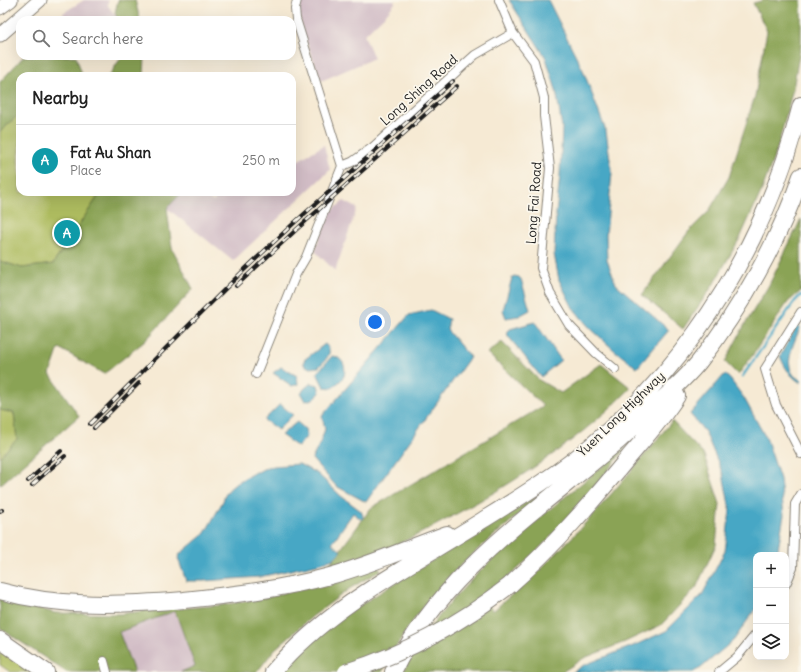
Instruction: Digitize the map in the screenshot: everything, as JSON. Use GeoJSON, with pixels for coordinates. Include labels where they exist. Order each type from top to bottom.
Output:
{"type":"FeatureCollection","features":[{"type":"Feature","properties":{"kind":"highway","name":"Yuen Long Highway"},"geometry":{"type":"LineString","coordinates":[[272,672],[302,640],[339,610],[384,580],[483,520],[556,472],[592,445],[631,408],[673,363],[717,302],[746,252],[762,219],[783,165],[801,105]]}},
{"type":"Feature","properties":{"kind":"highway","name":"Yuen Long Highway"},"geometry":{"type":"LineString","coordinates":[[393,672],[402,653],[416,631],[465,573],[517,524],[631,430],[680,383],[698,363],[722,329],[765,258],[783,221],[801,176]]}},
{"type":"Feature","properties":{"kind":"highway"},"geometry":{"type":"LineString","coordinates":[[346,672],[400,652],[435,635],[471,614],[510,585],[548,550],[594,500],[675,399],[698,363]]}},
{"type":"Feature","properties":{"kind":"highway"},"geometry":{"type":"LineString","coordinates":[[0,591],[36,600],[100,605],[152,602],[251,592],[278,588],[332,575],[384,558],[483,520]]}},
{"type":"Feature","properties":{"kind":"highway"},"geometry":{"type":"LineString","coordinates":[[0,640],[46,672]]}},
{"type":"Feature","properties":{"kind":"main road"},"geometry":{"type":"LineString","coordinates":[[0,8],[11,0]]}},
{"type":"Feature","properties":{"kind":"main road"},"geometry":{"type":"LineString","coordinates":[[22,16],[40,0]]}},
{"type":"Feature","properties":{"kind":"main road"},"geometry":{"type":"LineString","coordinates":[[0,36],[16,22]]}},
{"type":"Feature","properties":{"kind":"street"},"geometry":{"type":"LineString","coordinates":[[296,16],[295,9],[297,0]]}},
{"type":"Feature","properties":{"kind":"street","name":"Long Fai Road"},"geometry":{"type":"LineString","coordinates":[[499,0],[513,33],[534,61],[544,98],[544,116],[550,168],[541,268],[550,293],[569,325],[596,353],[615,369]]}},
{"type":"Feature","properties":{"kind":"street"},"geometry":{"type":"LineString","coordinates":[[256,374],[296,274],[306,257],[342,166],[296,19]]}},
{"type":"Feature","properties":{"kind":"street","name":"Long Shing Road"},"geometry":{"type":"LineString","coordinates":[[342,166],[352,162],[373,147],[475,55],[513,33]]}},
{"type":"Feature","properties":{"kind":"street"},"geometry":{"type":"LineString","coordinates":[[801,312],[765,369],[776,405],[801,454]]}},
{"type":"Feature","properties":{"kind":"street"},"geometry":{"type":"LineString","coordinates":[[789,578],[794,568],[796,504],[801,494]]}},
{"type":"Feature","properties":{"kind":"street"},"geometry":{"type":"LineString","coordinates":[[719,672],[737,657],[753,638]]}},
{"type":"Feature","properties":{"kind":"street"},"geometry":{"type":"LineString","coordinates":[[104,661],[107,672]]}},
{"type":"Feature","properties":{"kind":"shaded area"},"geometry":{"type":"Polygon","coordinates":[[[84,0],[108,0],[108,6],[116,16],[64,16],[63,13],[84,0]]]}},
{"type":"Feature","properties":{"kind":"shaded area"},"geometry":{"type":"Polygon","coordinates":[[[301,0],[394,0],[395,3],[364,35],[374,58],[321,81],[304,36],[298,13],[301,0]]]}},
{"type":"Feature","properties":{"kind":"shaded area"},"geometry":{"type":"Polygon","coordinates":[[[324,145],[330,170],[233,261],[162,204],[170,196],[203,196],[214,202],[216,196],[296,196],[296,162],[324,145]]]}},
{"type":"Feature","properties":{"kind":"shaded area"},"geometry":{"type":"Polygon","coordinates":[[[344,201],[357,208],[335,271],[315,251],[326,215],[344,201]]]}},
{"type":"Feature","properties":{"kind":"shaded area"},"geometry":{"type":"Polygon","coordinates":[[[174,611],[195,666],[181,672],[134,672],[119,632],[174,611]]]}},
{"type":"Feature","properties":{"kind":"green space"},"geometry":{"type":"Polygon","coordinates":[[[118,0],[135,0],[139,16],[116,16],[115,13],[118,0]]]}},
{"type":"Feature","properties":{"kind":"green space"},"geometry":{"type":"Polygon","coordinates":[[[765,0],[801,0],[801,44],[793,89],[778,146],[762,190],[740,238],[713,285],[683,329],[642,295],[689,231],[709,211],[729,177],[755,96],[767,31],[753,3],[765,0]]]}},
{"type":"Feature","properties":{"kind":"green space"},"geometry":{"type":"Polygon","coordinates":[[[20,60],[77,60],[81,72],[16,72],[16,117],[0,132],[0,82],[20,60]]]}},
{"type":"Feature","properties":{"kind":"green space"},"geometry":{"type":"Polygon","coordinates":[[[119,60],[145,60],[144,72],[112,72],[119,60]]]}},
{"type":"Feature","properties":{"kind":"green space"},"geometry":{"type":"Polygon","coordinates":[[[16,117],[16,196],[98,196],[53,264],[22,268],[0,261],[0,132],[16,117]]]}},
{"type":"Feature","properties":{"kind":"green space"},"geometry":{"type":"Polygon","coordinates":[[[98,196],[179,196],[167,208],[172,248],[193,289],[145,341],[104,374],[59,348],[50,374],[79,416],[0,485],[0,457],[17,439],[14,413],[0,410],[0,261],[22,268],[53,264],[98,196]]]}},
{"type":"Feature","properties":{"kind":"green space"},"geometry":{"type":"Polygon","coordinates":[[[801,219],[801,291],[788,302],[738,375],[725,362],[744,326],[769,285],[801,219]]]}},
{"type":"Feature","properties":{"kind":"green space"},"geometry":{"type":"Polygon","coordinates":[[[502,342],[539,380],[561,393],[601,364],[631,388],[573,439],[511,482],[439,524],[401,543],[376,553],[327,568],[371,508],[543,406],[487,353],[502,342]]]}},
{"type":"Feature","properties":{"kind":"green space"},"geometry":{"type":"Polygon","coordinates":[[[0,410],[14,413],[17,439],[0,457],[0,410]]]}},
{"type":"Feature","properties":{"kind":"green space"},"geometry":{"type":"Polygon","coordinates":[[[672,421],[704,455],[720,504],[716,545],[696,588],[661,625],[625,642],[584,658],[562,672],[403,672],[419,643],[439,616],[482,569],[530,526],[629,444],[550,538],[515,571],[482,598],[493,611],[531,578],[590,518],[672,421]]]}},
{"type":"Feature","properties":{"kind":"green space"},"geometry":{"type":"Polygon","coordinates":[[[556,484],[480,548],[438,589],[407,629],[382,672],[280,672],[331,624],[556,484]]]}},
{"type":"Feature","properties":{"kind":"green space"},"geometry":{"type":"Polygon","coordinates":[[[378,566],[381,570],[349,589],[313,616],[275,649],[257,672],[181,672],[195,666],[175,611],[119,632],[134,672],[66,672],[0,628],[0,597],[55,613],[120,614],[175,607],[175,609],[222,605],[269,597],[378,566]]]}},
{"type":"Feature","properties":{"kind":"green space"},"geometry":{"type":"Polygon","coordinates":[[[0,647],[37,672],[10,672],[0,665],[0,647]]]}},
{"type":"Feature","properties":{"kind":"water"},"geometry":{"type":"Polygon","coordinates":[[[509,0],[548,0],[583,70],[606,131],[612,173],[606,235],[607,260],[616,284],[669,330],[637,368],[614,350],[588,326],[573,308],[559,280],[554,254],[562,127],[556,90],[546,58],[509,0]]]}},
{"type":"Feature","properties":{"kind":"water"},"geometry":{"type":"Polygon","coordinates":[[[514,276],[521,279],[530,310],[519,316],[506,318],[503,310],[512,278],[514,276]]]}},
{"type":"Feature","properties":{"kind":"water"},"geometry":{"type":"Polygon","coordinates":[[[431,310],[449,319],[447,330],[470,357],[366,502],[336,486],[312,459],[325,429],[322,416],[409,315],[431,310]]]}},
{"type":"Feature","properties":{"kind":"water"},"geometry":{"type":"Polygon","coordinates":[[[535,322],[561,360],[541,377],[508,336],[507,332],[510,329],[535,322]]]}},
{"type":"Feature","properties":{"kind":"water"},"geometry":{"type":"Polygon","coordinates":[[[798,324],[800,328],[791,351],[790,363],[793,374],[801,380],[801,383],[788,371],[780,356],[798,324]]]}},
{"type":"Feature","properties":{"kind":"water"},"geometry":{"type":"Polygon","coordinates":[[[325,344],[328,347],[329,353],[319,367],[310,368],[304,365],[304,360],[325,344]]]}},
{"type":"Feature","properties":{"kind":"water"},"geometry":{"type":"Polygon","coordinates":[[[332,356],[339,358],[343,363],[345,369],[344,376],[332,388],[324,387],[317,373],[332,356]]]}},
{"type":"Feature","properties":{"kind":"water"},"geometry":{"type":"Polygon","coordinates":[[[281,367],[297,376],[298,384],[292,386],[273,373],[281,367]]]}},
{"type":"Feature","properties":{"kind":"water"},"geometry":{"type":"Polygon","coordinates":[[[725,374],[744,398],[767,440],[780,479],[784,515],[778,552],[753,552],[753,612],[734,640],[701,668],[693,672],[573,672],[584,665],[633,646],[666,631],[702,595],[725,551],[730,510],[723,474],[705,432],[690,414],[725,374]]]}},
{"type":"Feature","properties":{"kind":"water"},"geometry":{"type":"Polygon","coordinates":[[[311,383],[318,385],[320,393],[313,399],[305,401],[301,394],[311,383]]]}},
{"type":"Feature","properties":{"kind":"water"},"geometry":{"type":"Polygon","coordinates":[[[280,404],[293,415],[278,430],[264,420],[280,404]]]}},
{"type":"Feature","properties":{"kind":"water"},"geometry":{"type":"Polygon","coordinates":[[[297,422],[305,429],[307,436],[298,447],[281,435],[297,422]]]}},
{"type":"Feature","properties":{"kind":"water"},"geometry":{"type":"Polygon","coordinates":[[[299,464],[318,474],[341,496],[361,511],[363,516],[362,520],[353,513],[332,543],[341,551],[333,559],[322,563],[259,577],[186,581],[178,558],[180,554],[205,533],[228,491],[241,480],[267,467],[299,464]]]}},
{"type":"Feature","properties":{"kind":"waterway"},"geometry":{"type":"LineString","coordinates":[[742,377],[795,301],[801,295]]}},
{"type":"Feature","properties":{"kind":"railway"},"geometry":{"type":"LineString","coordinates":[[90,424],[242,272],[293,224],[453,81]]}},
{"type":"Feature","properties":{"kind":"railway"},"geometry":{"type":"LineString","coordinates":[[236,286],[297,229],[457,86]]}},
{"type":"Feature","properties":{"kind":"railway"},"geometry":{"type":"LineString","coordinates":[[94,428],[139,383]]}},
{"type":"Feature","properties":{"kind":"railway"},"geometry":{"type":"LineString","coordinates":[[28,481],[61,451]]}},
{"type":"Feature","properties":{"kind":"railway"},"geometry":{"type":"LineString","coordinates":[[32,485],[65,456]]}},
{"type":"Feature","properties":{"kind":"place","name":"Fat Au Shan"},"geometry":{"type":"Point","coordinates":[67,233]}}]}
